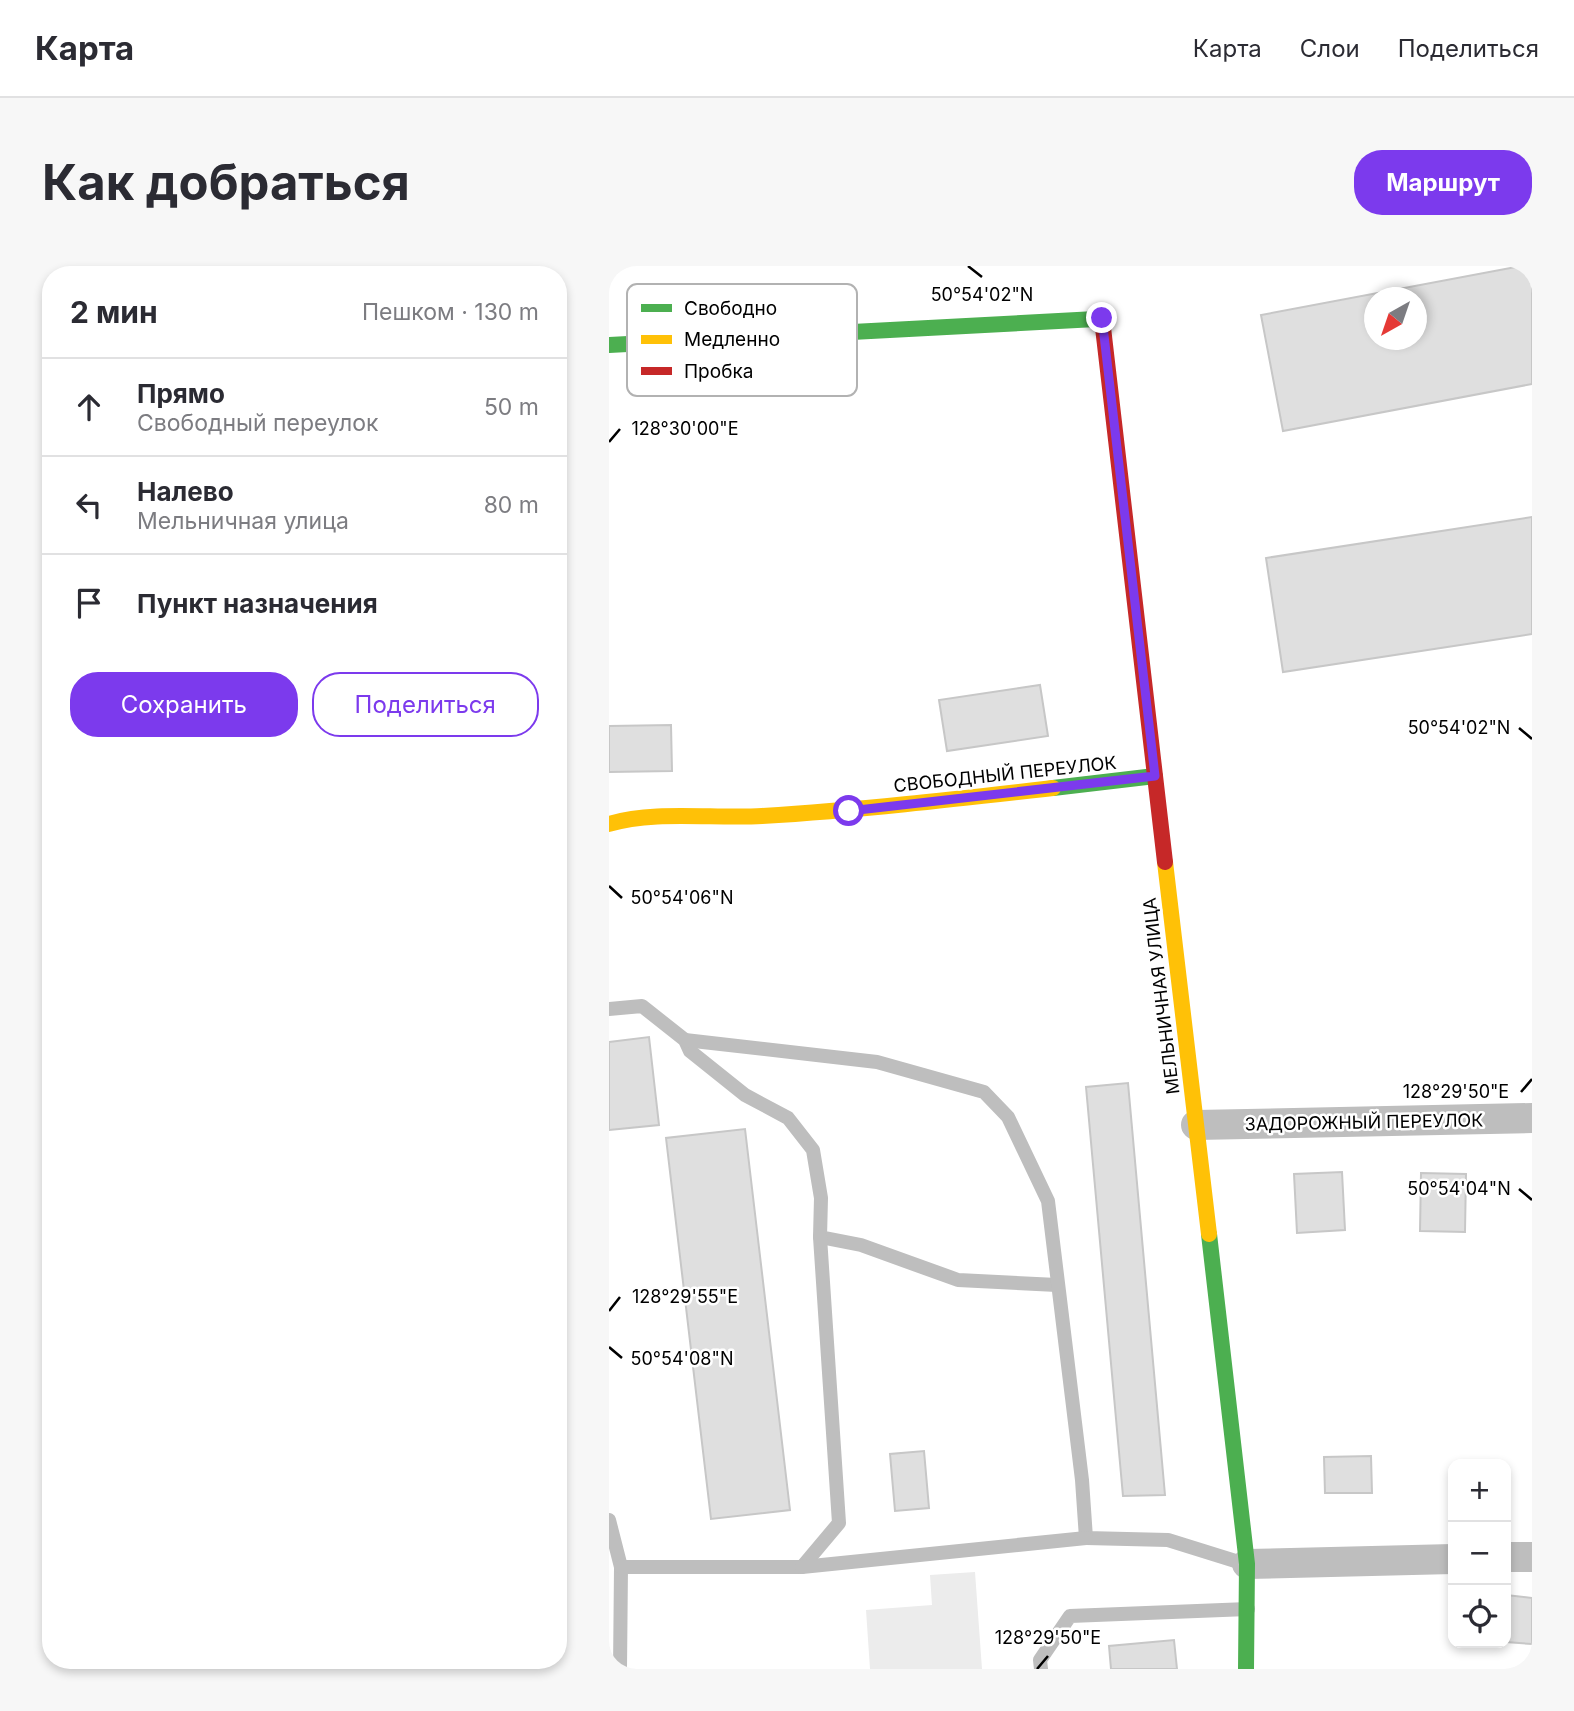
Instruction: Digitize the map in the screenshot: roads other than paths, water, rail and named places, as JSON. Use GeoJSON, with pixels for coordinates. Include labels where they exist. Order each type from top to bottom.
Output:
{"type":"FeatureCollection","features":[{"type":"Feature","properties":{"kind":"street","name":"МЕЛЬНИЧНАЯ УЛИЦА"},"geometry":{"type":"LineString","coordinates":[[857,331],[1102,318],[1247,1564],[1249,1609],[1246,1669]]}},
{"type":"Feature","properties":{"kind":"street","name":"МЕЛЬНИЧНАЯ УЛИЦА"},"geometry":{"type":"LineString","coordinates":[[609,345],[627,344]]}},
{"type":"Feature","properties":{"kind":"street","name":"СВОБОДНЫЙ ПЕРЕУЛОК"},"geometry":{"type":"LineString","coordinates":[[609,824],[628,818],[724,818],[849,811],[1155,776]]}},
{"type":"Feature","properties":{"kind":"street","name":"ЗАДОРОЖНЫЙ ПЕРЕУЛОК"},"geometry":{"type":"LineString","coordinates":[[1196,1125],[1532,1118]]}},
{"type":"Feature","properties":{"kind":"street"},"geometry":{"type":"LineString","coordinates":[[1511,1557],[1532,1557]]}},
{"type":"Feature","properties":{"kind":"street"},"geometry":{"type":"LineString","coordinates":[[1247,1564],[1448,1559]]}},
{"type":"Feature","properties":{"kind":"lane"},"geometry":{"type":"LineString","coordinates":[[609,1009],[642,1006],[685,1040],[690,1051],[745,1095],[788,1118],[813,1150],[821,1198],[820,1237],[839,1524],[802,1567]]}},
{"type":"Feature","properties":{"kind":"lane"},"geometry":{"type":"LineString","coordinates":[[685,1040],[877,1062],[984,1092],[1008,1117],[1048,1201],[1083,1480],[1086,1538]]}},
{"type":"Feature","properties":{"kind":"lane"},"geometry":{"type":"LineString","coordinates":[[820,1237],[861,1245],[958,1280],[1057,1285]]}},
{"type":"Feature","properties":{"kind":"lane"},"geometry":{"type":"LineString","coordinates":[[609,1520],[621,1567],[615,1644],[620,1669]]}},
{"type":"Feature","properties":{"kind":"lane"},"geometry":{"type":"LineString","coordinates":[[621,1567],[802,1567],[1086,1538],[1168,1540],[1247,1564]]}},
{"type":"Feature","properties":{"kind":"lane"},"geometry":{"type":"LineString","coordinates":[[1041,1669],[1040,1660],[1070,1616],[1249,1609]]}}]}
